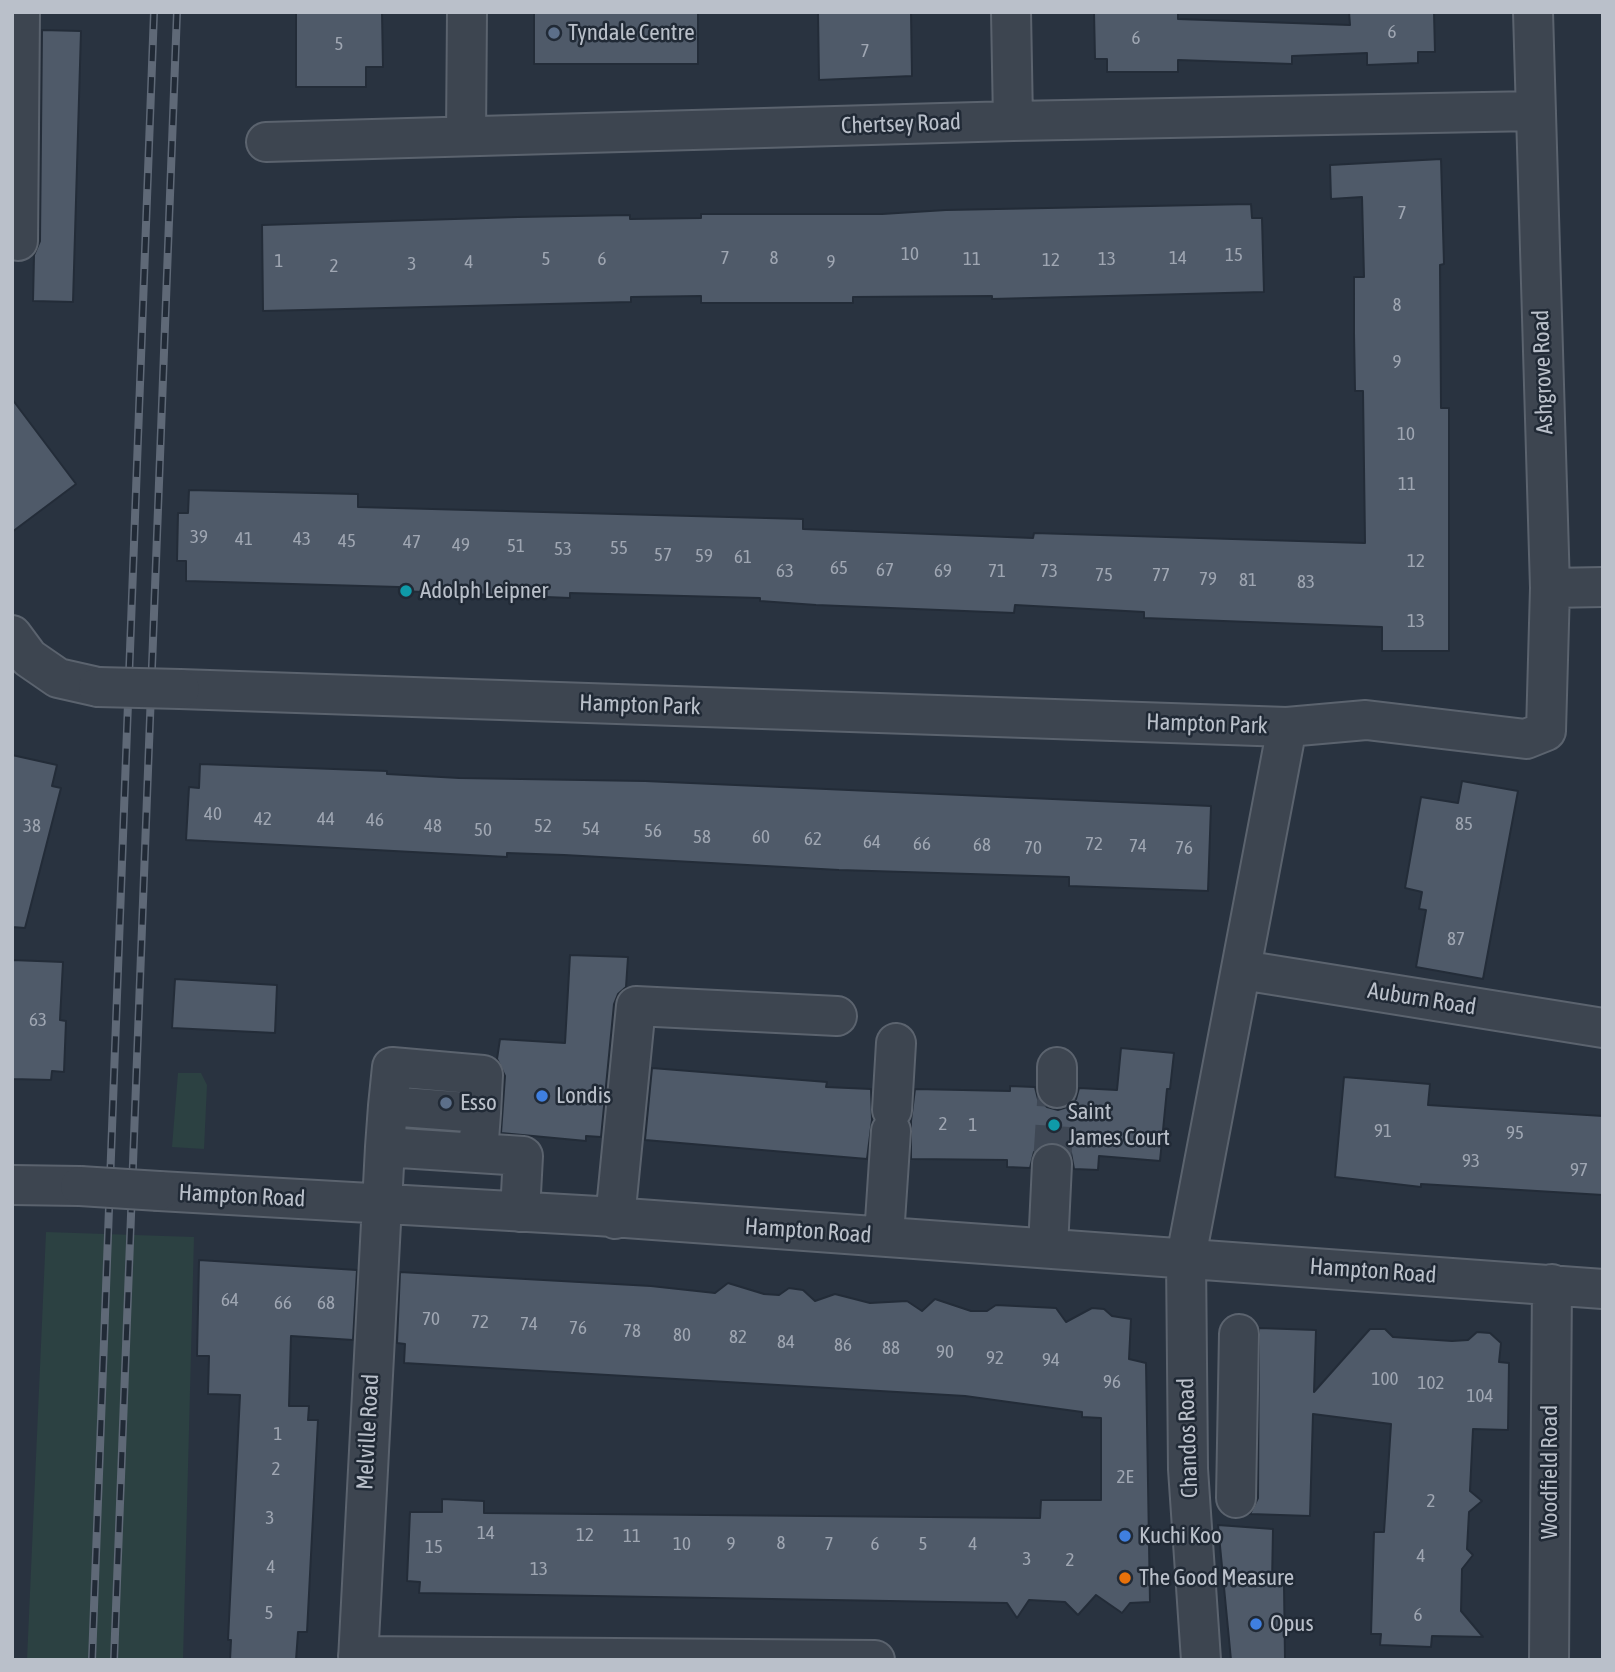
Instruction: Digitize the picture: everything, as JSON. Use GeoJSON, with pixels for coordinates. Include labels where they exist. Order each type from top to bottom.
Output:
{"type":"FeatureCollection","features":[{"type":"Feature","properties":{"kind":"street"},"geometry":{"type":"LineString","coordinates":[[18,242],[20,12]]}},
{"type":"Feature","properties":{"kind":"street"},"geometry":{"type":"LineString","coordinates":[[466,135],[467,12]]}},
{"type":"Feature","properties":{"kind":"street"},"geometry":{"type":"LineString","coordinates":[[1011,12],[1013,121]]}},
{"type":"Feature","properties":{"kind":"street","name":"Ashgrove Road"},"geometry":{"type":"LineString","coordinates":[[1533,12],[1549,588],[1546,731]]}},
{"type":"Feature","properties":{"kind":"street","name":"Chertsey Road"},"geometry":{"type":"LineString","coordinates":[[266,142],[1013,121],[1535,111]]}},
{"type":"Feature","properties":{"kind":"street"},"geometry":{"type":"LineString","coordinates":[[1549,588],[1603,587]]}},
{"type":"Feature","properties":{"kind":"street","name":"Hampton Park"},"geometry":{"type":"LineString","coordinates":[[12,635],[29,658],[58,678],[98,687],[1287,727],[1366,720],[1527,739],[1546,731]]}},
{"type":"Feature","properties":{"kind":"street","name":"Hampton Park"},"geometry":{"type":"LineString","coordinates":[[1186,1257],[1287,727]]}},
{"type":"Feature","properties":{"kind":"street","name":"Auburn Road"},"geometry":{"type":"LineString","coordinates":[[1242,970],[1603,1028]]}},
{"type":"Feature","properties":{"kind":"street"},"geometry":{"type":"LineString","coordinates":[[615,1219],[636,1006],[837,1016]]}},
{"type":"Feature","properties":{"kind":"street"},"geometry":{"type":"LineString","coordinates":[[884,1236],[896,1043]]}},
{"type":"Feature","properties":{"kind":"street","name":"Melville Road"},"geometry":{"type":"LineString","coordinates":[[358,1658],[388,1106],[481,1113],[478,1153]]}},
{"type":"Feature","properties":{"kind":"street"},"geometry":{"type":"LineString","coordinates":[[385,1147],[523,1156],[520,1212]]}},
{"type":"Feature","properties":{"kind":"street"},"geometry":{"type":"LineString","coordinates":[[1048,1248],[1052,1164]]}},
{"type":"Feature","properties":{"kind":"street","name":"Hampton Road"},"geometry":{"type":"LineString","coordinates":[[12,1185],[80,1186],[381,1203],[884,1236],[1552,1284],[1603,1290]]}},
{"type":"Feature","properties":{"kind":"street","name":"Chandos Road"},"geometry":{"type":"LineString","coordinates":[[1186,1257],[1188,1469],[1201,1660]]}},
{"type":"Feature","properties":{"kind":"street","name":"Woodfield Road"},"geometry":{"type":"LineString","coordinates":[[1549,1660],[1552,1284]]}},
{"type":"Feature","properties":{"kind":"street"},"geometry":{"type":"LineString","coordinates":[[1188,1469],[1236,1484],[1239,1334]]}},
{"type":"Feature","properties":{"kind":"street"},"geometry":{"type":"LineString","coordinates":[[358,1658],[875,1660]]}},
{"type":"Feature","properties":{"kind":"green space"},"geometry":{"type":"Polygon","coordinates":[[[178,1073],[201,1073],[207,1085],[204,1149],[172,1147],[178,1073]]]}},
{"type":"Feature","properties":{"kind":"green space"},"geometry":{"type":"Polygon","coordinates":[[[46,1232],[194,1237],[183,1660],[27,1660],[46,1232]]]}},
{"type":"Feature","properties":{"kind":"building"},"geometry":{"type":"Polygon","coordinates":[[[296,12],[382,12],[383,67],[366,67],[366,87],[296,87],[296,12]]]}},
{"type":"Feature","properties":{"kind":"building"},"geometry":{"type":"Polygon","coordinates":[[[534,12],[698,12],[698,64],[534,64],[534,12]]]}},
{"type":"Feature","properties":{"kind":"building"},"geometry":{"type":"Polygon","coordinates":[[[818,12],[911,12],[912,76],[819,80],[818,12]]]}},
{"type":"Feature","properties":{"kind":"building"},"geometry":{"type":"Polygon","coordinates":[[[1094,12],[1178,12],[1178,19],[1350,25],[1349,12],[1434,12],[1435,52],[1418,52],[1418,63],[1367,65],[1367,53],[1292,56],[1292,64],[1178,60],[1178,72],[1107,72],[1107,59],[1095,59],[1094,12]]]}},
{"type":"Feature","properties":{"kind":"building"},"geometry":{"type":"Polygon","coordinates":[[[42,30],[81,31],[73,302],[33,301],[34,255],[40,241],[42,30]]]}},
{"type":"Feature","properties":{"kind":"building"},"geometry":{"type":"Polygon","coordinates":[[[1441,159],[1444,264],[1440,265],[1441,408],[1449,408],[1449,651],[1382,651],[1382,627],[1144,618],[1144,612],[1015,605],[1014,613],[816,605],[760,601],[760,598],[570,593],[570,598],[399,591],[399,587],[186,581],[186,561],[177,561],[178,513],[188,513],[189,490],[358,494],[358,507],[803,519],[803,529],[1033,538],[1034,533],[1365,543],[1363,391],[1355,391],[1354,333],[1354,277],[1364,277],[1362,197],[1331,199],[1330,165],[1441,159]]]}},
{"type":"Feature","properties":{"kind":"building"},"geometry":{"type":"Polygon","coordinates":[[[1251,204],[1252,218],[1262,218],[1264,292],[992,299],[992,296],[853,297],[853,303],[701,303],[701,296],[631,297],[631,302],[263,311],[262,225],[518,217],[630,215],[630,219],[701,218],[701,214],[882,214],[946,210],[1251,204]]]}},
{"type":"Feature","properties":{"kind":"building"},"geometry":{"type":"Polygon","coordinates":[[[12,399],[76,484],[12,532],[12,399]]]}},
{"type":"Feature","properties":{"kind":"building"},"geometry":{"type":"Polygon","coordinates":[[[12,755],[57,765],[52,786],[61,788],[25,928],[12,927],[12,755]]]}},
{"type":"Feature","properties":{"kind":"building"},"geometry":{"type":"Polygon","coordinates":[[[200,764],[387,771],[387,774],[459,778],[645,781],[1211,806],[1208,891],[1069,886],[1069,877],[839,870],[564,855],[507,853],[507,857],[186,840],[189,787],[199,788],[200,764]]]}},
{"type":"Feature","properties":{"kind":"building"},"geometry":{"type":"Polygon","coordinates":[[[1462,781],[1518,791],[1483,979],[1416,967],[1426,910],[1419,909],[1422,892],[1405,888],[1421,797],[1458,803],[1462,781]]]}},
{"type":"Feature","properties":{"kind":"building"},"geometry":{"type":"Polygon","coordinates":[[[570,955],[628,957],[626,987],[618,994],[614,1004],[601,1137],[586,1136],[586,1141],[501,1133],[505,1076],[497,1059],[500,1039],[565,1043],[570,955]]]}},
{"type":"Feature","properties":{"kind":"building"},"geometry":{"type":"Polygon","coordinates":[[[12,960],[63,962],[60,1020],[66,1021],[64,1072],[52,1071],[51,1080],[12,1079],[12,960]]]}},
{"type":"Feature","properties":{"kind":"building"},"geometry":{"type":"Polygon","coordinates":[[[175,979],[277,985],[275,1033],[172,1028],[175,979]]]}},
{"type":"Feature","properties":{"kind":"building"},"geometry":{"type":"Polygon","coordinates":[[[1121,1048],[1174,1053],[1170,1089],[1167,1089],[1160,1161],[1099,1156],[1098,1170],[1074,1169],[1071,1153],[1063,1145],[1052,1142],[1043,1144],[1034,1152],[1030,1168],[1007,1167],[1007,1160],[911,1159],[911,1121],[915,1089],[1010,1091],[1010,1086],[1035,1087],[1038,1099],[1047,1107],[1058,1110],[1067,1107],[1076,1099],[1079,1088],[1117,1090],[1121,1048]]]}},
{"type":"Feature","properties":{"kind":"building"},"geometry":{"type":"Polygon","coordinates":[[[652,1068],[827,1082],[826,1087],[871,1089],[872,1120],[867,1159],[645,1140],[652,1068]]]}},
{"type":"Feature","properties":{"kind":"building"},"geometry":{"type":"Polygon","coordinates":[[[1344,1077],[1430,1084],[1428,1105],[1603,1116],[1603,1195],[1421,1184],[1421,1187],[1335,1177],[1344,1077]]]}},
{"type":"Feature","properties":{"kind":"building"},"geometry":{"type":"Polygon","coordinates":[[[199,1260],[357,1270],[353,1340],[291,1336],[289,1406],[309,1406],[308,1420],[318,1420],[307,1632],[298,1632],[296,1660],[230,1660],[231,1640],[228,1640],[240,1395],[208,1394],[209,1356],[197,1356],[199,1260]]]}},
{"type":"Feature","properties":{"kind":"building"},"geometry":{"type":"Polygon","coordinates":[[[400,1272],[651,1286],[715,1293],[728,1283],[764,1294],[779,1295],[789,1288],[803,1290],[815,1301],[835,1294],[870,1303],[907,1301],[922,1311],[935,1299],[971,1311],[987,1311],[996,1305],[1056,1308],[1066,1322],[1092,1308],[1104,1309],[1112,1316],[1131,1319],[1129,1359],[1146,1363],[1150,1602],[1130,1603],[1122,1613],[1096,1595],[1078,1615],[1065,1602],[1029,1600],[1017,1618],[1007,1603],[419,1593],[420,1582],[407,1581],[410,1512],[442,1512],[442,1499],[484,1501],[484,1513],[1040,1518],[1041,1500],[1101,1500],[1101,1418],[1082,1417],[1082,1412],[965,1396],[404,1363],[405,1344],[397,1343],[400,1272]]]}},
{"type":"Feature","properties":{"kind":"building"},"geometry":{"type":"Polygon","coordinates":[[[1259,1328],[1316,1330],[1314,1392],[1370,1329],[1385,1329],[1393,1337],[1452,1341],[1468,1340],[1477,1332],[1490,1333],[1501,1343],[1499,1362],[1509,1363],[1508,1430],[1473,1429],[1470,1491],[1482,1501],[1469,1512],[1467,1549],[1473,1555],[1462,1569],[1461,1611],[1483,1637],[1432,1636],[1431,1647],[1380,1645],[1381,1634],[1371,1634],[1374,1532],[1384,1532],[1391,1424],[1313,1414],[1310,1516],[1250,1514],[1258,1498],[1259,1328]]]}},
{"type":"Feature","properties":{"kind":"building"},"geometry":{"type":"Polygon","coordinates":[[[1218,1525],[1273,1529],[1272,1585],[1284,1585],[1285,1660],[1231,1660],[1218,1525]]]}},
{"type":"Feature","properties":{"kind":"tunnel"},"geometry":{"type":"LineString","coordinates":[[1052,1164],[1057,1088]]}},
{"type":"Feature","properties":{"kind":"railway"},"geometry":{"type":"LineString","coordinates":[[92,1660],[154,12]]}},
{"type":"Feature","properties":{"kind":"railway"},"geometry":{"type":"LineString","coordinates":[[114,1660],[177,12]]}},
{"type":"Feature","properties":{"kind":"place","name":"Tyndale Centre"},"geometry":{"type":"Point","coordinates":[554,33]}},
{"type":"Feature","properties":{"kind":"place","name":"Adolph Leipner"},"geometry":{"type":"Point","coordinates":[406,591]}},
{"type":"Feature","properties":{"kind":"place","name":"Londis"},"geometry":{"type":"Point","coordinates":[542,1096]}},
{"type":"Feature","properties":{"kind":"place","name":"Esso"},"geometry":{"type":"Point","coordinates":[446,1103]}},
{"type":"Feature","properties":{"kind":"place","name":"Saint James Court"},"geometry":{"type":"Point","coordinates":[1054,1125]}},
{"type":"Feature","properties":{"kind":"place","name":"Kuchi Koo"},"geometry":{"type":"Point","coordinates":[1125,1536]}},
{"type":"Feature","properties":{"kind":"place","name":"The Good Measure"},"geometry":{"type":"Point","coordinates":[1125,1578]}},
{"type":"Feature","properties":{"kind":"place","name":"Opus"},"geometry":{"type":"Point","coordinates":[1256,1624]}}]}
